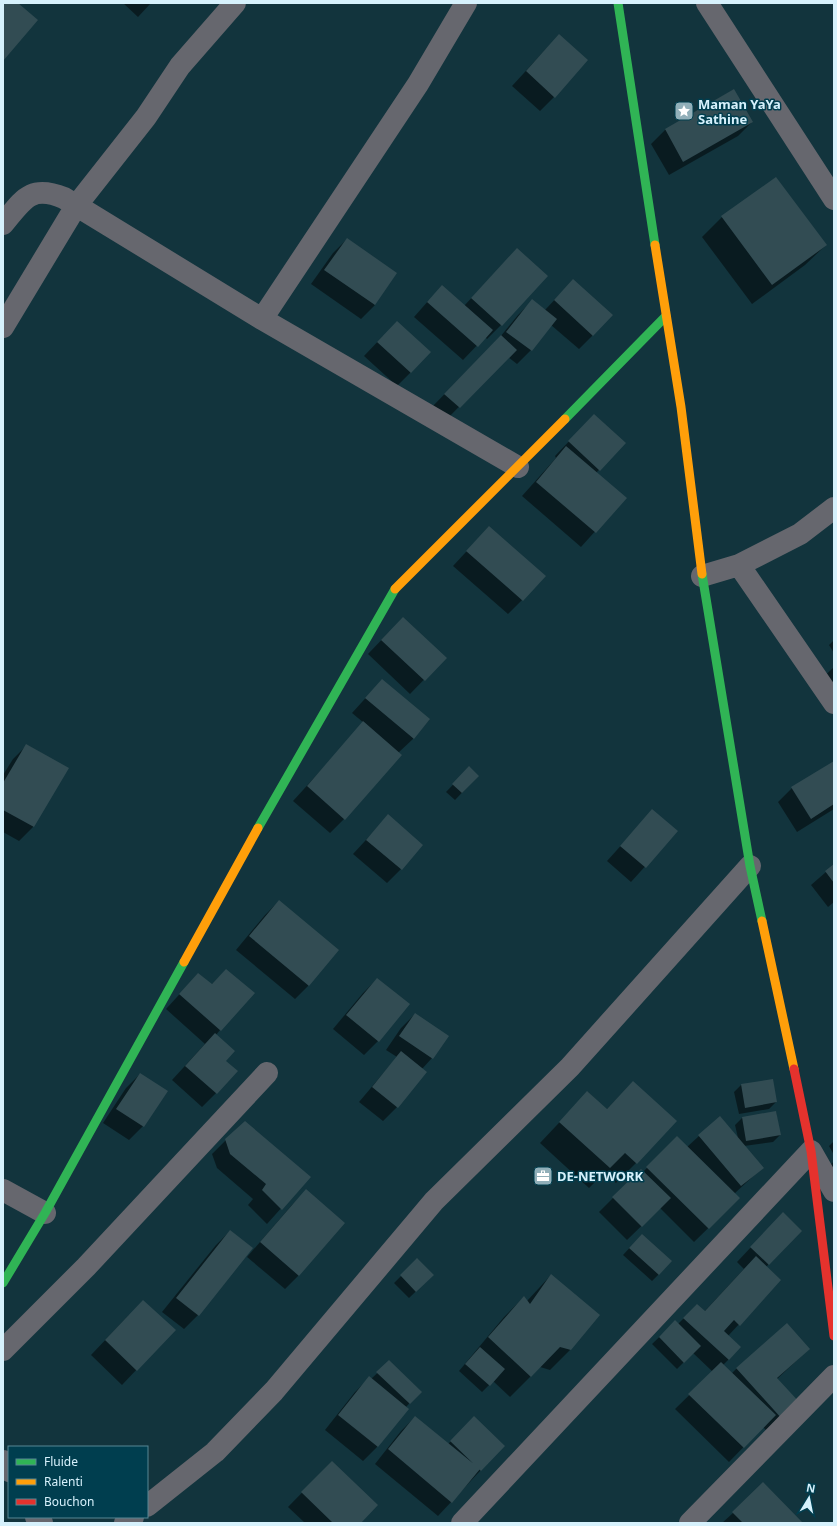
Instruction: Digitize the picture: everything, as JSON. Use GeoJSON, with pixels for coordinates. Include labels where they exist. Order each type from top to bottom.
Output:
{"type":"FeatureCollection","features":[{"type":"Feature","properties":{"kind":"street"},"geometry":{"type":"LineString","coordinates":[[3,327],[76,206],[146,117],[180,66],[235,3]]}},
{"type":"Feature","properties":{"kind":"street"},"geometry":{"type":"LineString","coordinates":[[262,319],[418,84],[466,3]]}},
{"type":"Feature","properties":{"kind":"street"},"geometry":{"type":"LineString","coordinates":[[618,3],[681,407],[702,576],[750,866],[774,972],[811,1151],[834,1336]]}},
{"type":"Feature","properties":{"kind":"street"},"geometry":{"type":"LineString","coordinates":[[707,3],[834,199]]}},
{"type":"Feature","properties":{"kind":"street"},"geometry":{"type":"LineString","coordinates":[[3,224],[26,197],[36,192],[45,192],[64,198],[262,319],[518,467]]}},
{"type":"Feature","properties":{"kind":"street"},"geometry":{"type":"LineString","coordinates":[[3,1283],[45,1213],[282,783],[394,590],[518,467],[666,316]]}},
{"type":"Feature","properties":{"kind":"street"},"geometry":{"type":"LineString","coordinates":[[702,576],[739,566],[800,534],[834,508]]}},
{"type":"Feature","properties":{"kind":"street"},"geometry":{"type":"LineString","coordinates":[[739,566],[834,703]]}},
{"type":"Feature","properties":{"kind":"street"},"geometry":{"type":"LineString","coordinates":[[148,1505],[215,1452],[274,1391],[434,1201],[570,1067],[750,866]]}},
{"type":"Feature","properties":{"kind":"street"},"geometry":{"type":"LineString","coordinates":[[3,1350],[86,1268],[267,1073]]}},
{"type":"Feature","properties":{"kind":"street"},"geometry":{"type":"LineString","coordinates":[[811,1151],[834,1191]]}},
{"type":"Feature","properties":{"kind":"street"},"geometry":{"type":"LineString","coordinates":[[462,1523],[811,1151]]}},
{"type":"Feature","properties":{"kind":"street"},"geometry":{"type":"LineString","coordinates":[[3,1190],[45,1213]]}},
{"type":"Feature","properties":{"kind":"street"},"geometry":{"type":"LineString","coordinates":[[690,1523],[834,1376]]}},
{"type":"Feature","properties":{"kind":"building"},"geometry":{"type":"Polygon","coordinates":[[[3,3],[18,3],[38,20],[3,61],[3,3]]]}},
{"type":"Feature","properties":{"kind":"building"},"geometry":{"type":"Polygon","coordinates":[[[559,34],[588,60],[555,98],[526,71],[559,34]]]}},
{"type":"Feature","properties":{"kind":"building"},"geometry":{"type":"Polygon","coordinates":[[[734,89],[753,122],[683,162],[665,129],[734,89]]]}},
{"type":"Feature","properties":{"kind":"building"},"geometry":{"type":"Polygon","coordinates":[[[776,177],[827,245],[772,285],[721,216],[776,177]]]}},
{"type":"Feature","properties":{"kind":"building"},"geometry":{"type":"Polygon","coordinates":[[[347,238],[397,273],[375,305],[324,270],[347,238]]]}},
{"type":"Feature","properties":{"kind":"building"},"geometry":{"type":"Polygon","coordinates":[[[517,248],[548,276],[502,326],[471,298],[517,248]]]}},
{"type":"Feature","properties":{"kind":"building"},"geometry":{"type":"Polygon","coordinates":[[[573,279],[613,315],[593,336],[554,300],[573,279]]]}},
{"type":"Feature","properties":{"kind":"building"},"geometry":{"type":"Polygon","coordinates":[[[442,285],[493,330],[478,347],[427,302],[442,285]]]}},
{"type":"Feature","properties":{"kind":"building"},"geometry":{"type":"Polygon","coordinates":[[[532,299],[557,319],[532,351],[506,332],[532,299]]]}},
{"type":"Feature","properties":{"kind":"building"},"geometry":{"type":"Polygon","coordinates":[[[397,321],[431,352],[411,373],[377,342],[397,321]]]}},
{"type":"Feature","properties":{"kind":"building"},"geometry":{"type":"Polygon","coordinates":[[[501,335],[517,350],[460,408],[444,394],[501,335]]]}},
{"type":"Feature","properties":{"kind":"building"},"geometry":{"type":"Polygon","coordinates":[[[594,414],[626,443],[600,471],[568,441],[594,414]]]}},
{"type":"Feature","properties":{"kind":"building"},"geometry":{"type":"Polygon","coordinates":[[[566,446],[627,498],[596,533],[536,482],[566,446]]]}},
{"type":"Feature","properties":{"kind":"building"},"geometry":{"type":"Polygon","coordinates":[[[489,526],[546,576],[523,601],[466,551],[489,526]]]}},
{"type":"Feature","properties":{"kind":"building"},"geometry":{"type":"Polygon","coordinates":[[[403,617],[447,658],[425,681],[381,640],[403,617]]]}},
{"type":"Feature","properties":{"kind":"building"},"geometry":{"type":"Polygon","coordinates":[[[382,679],[430,719],[414,739],[365,698],[382,679]]]}},
{"type":"Feature","properties":{"kind":"building"},"geometry":{"type":"Polygon","coordinates":[[[363,721],[402,755],[345,820],[307,786],[363,721]]]}},
{"type":"Feature","properties":{"kind":"building"},"geometry":{"type":"Polygon","coordinates":[[[26,744],[69,768],[34,827],[3,810],[3,783],[26,744]]]}},
{"type":"Feature","properties":{"kind":"building"},"geometry":{"type":"Polygon","coordinates":[[[834,761],[834,804],[811,819],[791,787],[834,761]]]}},
{"type":"Feature","properties":{"kind":"building"},"geometry":{"type":"Polygon","coordinates":[[[469,766],[479,776],[462,793],[452,784],[469,766]]]}},
{"type":"Feature","properties":{"kind":"building"},"geometry":{"type":"Polygon","coordinates":[[[652,809],[678,831],[646,868],[620,846],[652,809]]]}},
{"type":"Feature","properties":{"kind":"building"},"geometry":{"type":"Polygon","coordinates":[[[388,814],[423,845],[402,870],[366,840],[388,814]]]}},
{"type":"Feature","properties":{"kind":"building"},"geometry":{"type":"Polygon","coordinates":[[[834,864],[834,883],[825,871],[834,864]]]}},
{"type":"Feature","properties":{"kind":"building"},"geometry":{"type":"Polygon","coordinates":[[[279,900],[339,950],[309,986],[249,936],[279,900]]]}},
{"type":"Feature","properties":{"kind":"building"},"geometry":{"type":"Polygon","coordinates":[[[226,969],[255,993],[221,1031],[179,994],[198,973],[212,984],[226,969]]]}},
{"type":"Feature","properties":{"kind":"building"},"geometry":{"type":"Polygon","coordinates":[[[377,978],[410,1004],[379,1042],[346,1015],[377,978]]]}},
{"type":"Feature","properties":{"kind":"building"},"geometry":{"type":"Polygon","coordinates":[[[415,1013],[449,1036],[433,1059],[399,1036],[415,1013]]]}},
{"type":"Feature","properties":{"kind":"building"},"geometry":{"type":"Polygon","coordinates":[[[215,1033],[235,1051],[226,1061],[238,1071],[217,1094],[185,1066],[215,1033]]]}},
{"type":"Feature","properties":{"kind":"building"},"geometry":{"type":"Polygon","coordinates":[[[401,1051],[427,1072],[398,1108],[372,1087],[401,1051]]]}},
{"type":"Feature","properties":{"kind":"building"},"geometry":{"type":"Polygon","coordinates":[[[140,1073],[168,1091],[144,1127],[116,1109],[140,1073]]]}},
{"type":"Feature","properties":{"kind":"building"},"geometry":{"type":"Polygon","coordinates":[[[773,1079],[777,1102],[745,1108],[741,1084],[773,1079]]]}},
{"type":"Feature","properties":{"kind":"building"},"geometry":{"type":"Polygon","coordinates":[[[633,1081],[677,1121],[637,1164],[625,1153],[610,1168],[559,1122],[587,1091],[607,1109],[633,1081]]]}},
{"type":"Feature","properties":{"kind":"building"},"geometry":{"type":"Polygon","coordinates":[[[776,1111],[781,1135],[746,1141],[742,1117],[776,1111]]]}},
{"type":"Feature","properties":{"kind":"building"},"geometry":{"type":"Polygon","coordinates":[[[720,1116],[764,1168],[741,1186],[698,1135],[720,1116]]]}},
{"type":"Feature","properties":{"kind":"building"},"geometry":{"type":"Polygon","coordinates":[[[245,1121],[311,1177],[282,1210],[262,1190],[266,1184],[230,1154],[225,1139],[245,1121]]]}},
{"type":"Feature","properties":{"kind":"building"},"geometry":{"type":"Polygon","coordinates":[[[677,1136],[740,1198],[709,1229],[646,1167],[677,1136]]]}},
{"type":"Feature","properties":{"kind":"building"},"geometry":{"type":"Polygon","coordinates":[[[641,1169],[671,1198],[642,1227],[612,1197],[641,1169]]]}},
{"type":"Feature","properties":{"kind":"building"},"geometry":{"type":"Polygon","coordinates":[[[306,1189],[345,1223],[299,1276],[260,1242],[306,1189]]]}},
{"type":"Feature","properties":{"kind":"building"},"geometry":{"type":"Polygon","coordinates":[[[783,1212],[802,1231],[769,1265],[750,1247],[783,1212]]]}},
{"type":"Feature","properties":{"kind":"building"},"geometry":{"type":"Polygon","coordinates":[[[230,1230],[253,1248],[199,1316],[176,1298],[230,1230]]]}},
{"type":"Feature","properties":{"kind":"building"},"geometry":{"type":"Polygon","coordinates":[[[642,1234],[672,1261],[659,1275],[629,1248],[642,1234]]]}},
{"type":"Feature","properties":{"kind":"building"},"geometry":{"type":"Polygon","coordinates":[[[756,1256],[781,1280],[740,1326],[734,1320],[724,1331],[741,1347],[729,1360],[683,1318],[697,1304],[705,1311],[756,1256]]]}},
{"type":"Feature","properties":{"kind":"building"},"geometry":{"type":"Polygon","coordinates":[[[417,1258],[434,1275],[416,1292],[400,1275],[417,1258]]]}},
{"type":"Feature","properties":{"kind":"building"},"geometry":{"type":"Polygon","coordinates":[[[551,1274],[600,1315],[571,1350],[560,1347],[531,1377],[488,1337],[524,1296],[530,1304],[551,1274]]]}},
{"type":"Feature","properties":{"kind":"building"},"geometry":{"type":"Polygon","coordinates":[[[143,1300],[176,1330],[137,1371],[105,1340],[143,1300]]]}},
{"type":"Feature","properties":{"kind":"building"},"geometry":{"type":"Polygon","coordinates":[[[675,1320],[701,1346],[684,1363],[659,1337],[675,1320]]]}},
{"type":"Feature","properties":{"kind":"building"},"geometry":{"type":"Polygon","coordinates":[[[787,1323],[810,1349],[777,1378],[801,1404],[783,1420],[736,1368],[787,1323]]]}},
{"type":"Feature","properties":{"kind":"building"},"geometry":{"type":"Polygon","coordinates":[[[480,1347],[505,1369],[490,1386],[465,1364],[480,1347]]]}},
{"type":"Feature","properties":{"kind":"building"},"geometry":{"type":"Polygon","coordinates":[[[389,1360],[422,1392],[410,1404],[376,1372],[389,1360]]]}},
{"type":"Feature","properties":{"kind":"building"},"geometry":{"type":"Polygon","coordinates":[[[721,1362],[776,1415],[744,1448],[688,1394],[721,1362]]]}},
{"type":"Feature","properties":{"kind":"building"},"geometry":{"type":"Polygon","coordinates":[[[369,1376],[409,1409],[378,1447],[338,1415],[369,1376]]]}},
{"type":"Feature","properties":{"kind":"building"},"geometry":{"type":"Polygon","coordinates":[[[415,1416],[480,1469],[452,1503],[388,1449],[415,1416]]]}},
{"type":"Feature","properties":{"kind":"building"},"geometry":{"type":"Polygon","coordinates":[[[474,1416],[505,1446],[481,1471],[450,1441],[474,1416]]]}},
{"type":"Feature","properties":{"kind":"building"},"geometry":{"type":"Polygon","coordinates":[[[332,1461],[378,1505],[361,1523],[333,1523],[301,1492],[332,1461]]]}},
{"type":"Feature","properties":{"kind":"building"},"geometry":{"type":"Polygon","coordinates":[[[763,1482],[803,1523],[743,1523],[732,1512],[763,1482]]]}},
{"type":"Feature","properties":{"kind":"traffic: fast"},"geometry":{"type":"LineString","coordinates":[[618,3],[655,245]]}},
{"type":"Feature","properties":{"kind":"traffic: fast"},"geometry":{"type":"LineString","coordinates":[[565,419],[666,316]]}},
{"type":"Feature","properties":{"kind":"traffic: fast"},"geometry":{"type":"LineString","coordinates":[[702,574],[750,866],[762,921]]}},
{"type":"Feature","properties":{"kind":"traffic: fast"},"geometry":{"type":"LineString","coordinates":[[258,828],[395,589]]}},
{"type":"Feature","properties":{"kind":"traffic: fast"},"geometry":{"type":"LineString","coordinates":[[3,1283],[45,1213],[184,962]]}},
{"type":"Feature","properties":{"kind":"traffic: slow"},"geometry":{"type":"LineString","coordinates":[[655,245],[681,407],[702,574]]}},
{"type":"Feature","properties":{"kind":"traffic: slow"},"geometry":{"type":"LineString","coordinates":[[395,589],[565,419]]}},
{"type":"Feature","properties":{"kind":"traffic: slow"},"geometry":{"type":"LineString","coordinates":[[184,962],[258,828]]}},
{"type":"Feature","properties":{"kind":"traffic: slow"},"geometry":{"type":"LineString","coordinates":[[762,921],[794,1069]]}},
{"type":"Feature","properties":{"kind":"traffic: jam"},"geometry":{"type":"LineString","coordinates":[[794,1069],[811,1151],[834,1336]]}},
{"type":"Feature","properties":{"kind":"place","name":"Maman YaYa Sathine"},"geometry":{"type":"Point","coordinates":[684,111]}},
{"type":"Feature","properties":{"kind":"place","name":"DE-NETWORK"},"geometry":{"type":"Point","coordinates":[543,1176]}}]}
